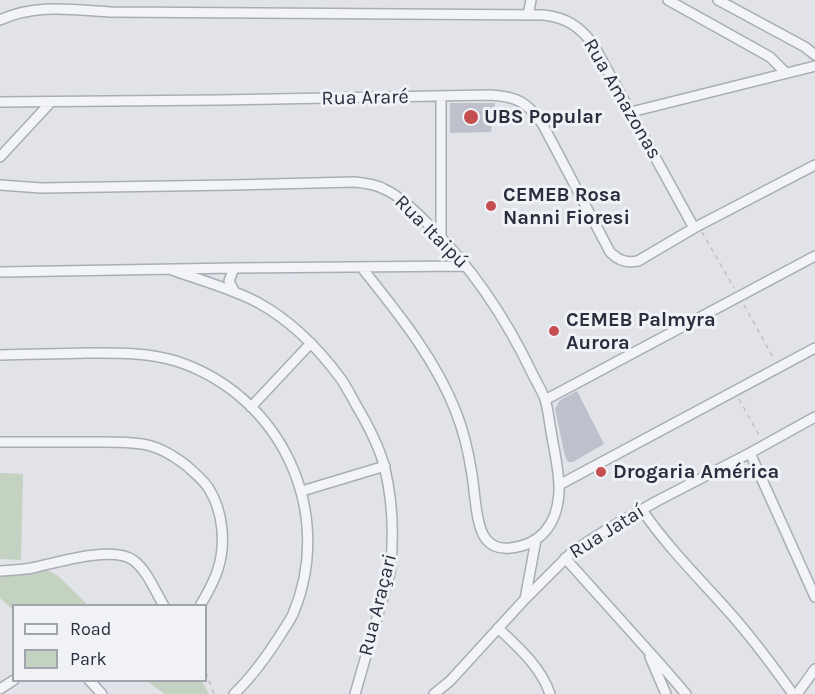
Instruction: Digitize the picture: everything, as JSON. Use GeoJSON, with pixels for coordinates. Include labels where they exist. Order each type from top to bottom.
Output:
{"type":"FeatureCollection","features":[{"type":"Feature","properties":{"kind":"street"},"geometry":{"type":"LineString","coordinates":[[49,8],[56,0]]}},
{"type":"Feature","properties":{"kind":"street"},"geometry":{"type":"LineString","coordinates":[[528,15],[531,0]]}},
{"type":"Feature","properties":{"kind":"street"},"geometry":{"type":"LineString","coordinates":[[668,0],[770,57],[786,74]]}},
{"type":"Feature","properties":{"kind":"street"},"geometry":{"type":"LineString","coordinates":[[718,0],[805,47],[815,55]]}},
{"type":"Feature","properties":{"kind":"street","name":"Rua Amazonas"},"geometry":{"type":"LineString","coordinates":[[0,20],[14,13],[49,8],[113,12],[557,17],[571,22],[593,44],[694,228]]}},
{"type":"Feature","properties":{"kind":"street"},"geometry":{"type":"LineString","coordinates":[[631,112],[815,66]]}},
{"type":"Feature","properties":{"kind":"street"},"geometry":{"type":"LineString","coordinates":[[441,96],[441,237]]}},
{"type":"Feature","properties":{"kind":"street","name":"Rua Araré"},"geometry":{"type":"LineString","coordinates":[[0,102],[504,96],[515,98],[536,113],[610,252],[615,257],[622,261],[638,261],[694,228]]}},
{"type":"Feature","properties":{"kind":"street"},"geometry":{"type":"LineString","coordinates":[[0,157],[51,102]]}},
{"type":"Feature","properties":{"kind":"street"},"geometry":{"type":"LineString","coordinates":[[694,228],[815,165]]}},
{"type":"Feature","properties":{"kind":"street","name":"Rua Itaipú"},"geometry":{"type":"LineString","coordinates":[[0,184],[41,188],[362,183],[385,189],[416,212],[441,237],[479,282],[522,351],[545,399],[559,485],[556,512],[551,524],[536,540],[525,599]]}},
{"type":"Feature","properties":{"kind":"street"},"geometry":{"type":"LineString","coordinates":[[545,399],[815,256]]}},
{"type":"Feature","properties":{"kind":"street"},"geometry":{"type":"LineString","coordinates":[[0,272],[466,266]]}},
{"type":"Feature","properties":{"kind":"street"},"geometry":{"type":"LineString","coordinates":[[234,268],[229,281],[234,291]]}},
{"type":"Feature","properties":{"kind":"street"},"geometry":{"type":"LineString","coordinates":[[362,268],[420,345],[456,412],[471,467],[477,518],[484,538],[497,548],[505,549],[526,546],[536,540]]}},
{"type":"Feature","properties":{"kind":"street","name":"Rua Araçari"},"geometry":{"type":"LineString","coordinates":[[172,270],[234,291],[258,303],[311,343],[342,380],[378,447],[385,466],[390,494],[393,522],[392,555],[390,573],[355,694]]}},
{"type":"Feature","properties":{"kind":"street"},"geometry":{"type":"LineString","coordinates":[[251,407],[311,343]]}},
{"type":"Feature","properties":{"kind":"street"},"geometry":{"type":"LineString","coordinates":[[559,485],[815,348]]}},
{"type":"Feature","properties":{"kind":"street"},"geometry":{"type":"LineString","coordinates":[[0,355],[119,353],[158,356],[207,374],[230,389],[271,428],[285,450],[302,491],[308,554],[302,586],[292,615],[273,648],[234,694]]}},
{"type":"Feature","properties":{"kind":"street","name":"Rua Jataí"},"geometry":{"type":"LineString","coordinates":[[435,694],[573,551],[642,510],[815,417]]}},
{"type":"Feature","properties":{"kind":"street"},"geometry":{"type":"LineString","coordinates":[[0,442],[133,443],[159,449],[177,458],[209,489],[218,510],[222,530],[219,567],[211,588],[201,604]]}},
{"type":"Feature","properties":{"kind":"street"},"geometry":{"type":"LineString","coordinates":[[750,453],[815,597]]}},
{"type":"Feature","properties":{"kind":"street"},"geometry":{"type":"LineString","coordinates":[[302,491],[385,466]]}},
{"type":"Feature","properties":{"kind":"street"},"geometry":{"type":"LineString","coordinates":[[642,510],[681,561],[730,613],[795,694],[815,669]]}},
{"type":"Feature","properties":{"kind":"street"},"geometry":{"type":"LineString","coordinates":[[0,571],[32,568],[93,555],[126,556],[145,574],[163,604]]}},
{"type":"Feature","properties":{"kind":"street"},"geometry":{"type":"LineString","coordinates":[[565,558],[686,694]]}},
{"type":"Feature","properties":{"kind":"street"},"geometry":{"type":"LineString","coordinates":[[498,628],[534,665],[543,677],[550,694]]}},
{"type":"Feature","properties":{"kind":"street"},"geometry":{"type":"LineString","coordinates":[[647,649],[666,694]]}},
{"type":"Feature","properties":{"kind":"street"},"geometry":{"type":"LineString","coordinates":[[90,682],[102,694]]}},
{"type":"Feature","properties":{"kind":"path"},"geometry":{"type":"LineString","coordinates":[[735,391],[764,445]]}},
{"type":"Feature","properties":{"kind":"path"},"geometry":{"type":"LineString","coordinates":[[207,675],[214,694]]}},
{"type":"Feature","properties":{"kind":"green space"},"geometry":{"type":"Polygon","coordinates":[[[0,473],[23,474],[21,560],[0,559],[0,473]]]}},
{"type":"Feature","properties":{"kind":"green space"},"geometry":{"type":"Polygon","coordinates":[[[46,569],[58,576],[87,604],[12,604],[12,609],[0,598],[0,577],[46,569]]]}},
{"type":"Feature","properties":{"kind":"green space"},"geometry":{"type":"Polygon","coordinates":[[[148,682],[203,682],[209,694],[165,694],[148,682]]]}},
{"type":"Feature","properties":{"kind":"building","name":"UBS Popular"},"geometry":{"type":"Polygon","coordinates":[[[450,103],[495,103],[491,132],[450,133],[450,103]]]}},
{"type":"Feature","properties":{"kind":"building"},"geometry":{"type":"Polygon","coordinates":[[[577,391],[604,444],[573,462],[568,462],[555,409],[560,400],[577,391]]]}},
{"type":"Feature","properties":{"kind":"place","name":"UBS Popular"},"geometry":{"type":"Point","coordinates":[471,117]}},
{"type":"Feature","properties":{"kind":"place","name":"CEMEB Rosa Nanni Fioresi"},"geometry":{"type":"Point","coordinates":[491,206]}},
{"type":"Feature","properties":{"kind":"place","name":"CEMEB Palmyra Aurora"},"geometry":{"type":"Point","coordinates":[554,331]}},
{"type":"Feature","properties":{"kind":"place","name":"Drogaria América"},"geometry":{"type":"Point","coordinates":[601,472]}}]}
